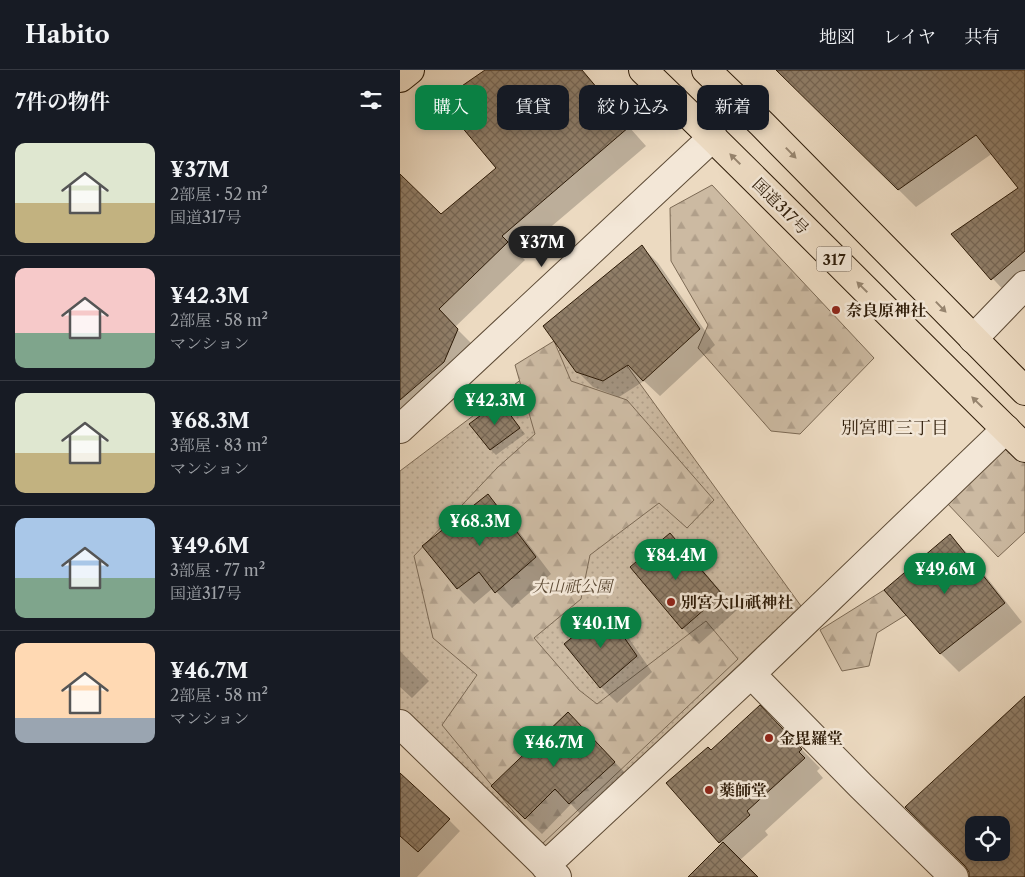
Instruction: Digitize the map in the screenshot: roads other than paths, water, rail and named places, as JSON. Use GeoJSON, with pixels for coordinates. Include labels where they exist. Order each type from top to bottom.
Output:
{"type":"FeatureCollection","features":[{"type":"Feature","properties":{"kind":"main road"},"geometry":{"type":"LineString","coordinates":[[400,78],[410,70]]}},
{"type":"Feature","properties":{"kind":"main road","name":"国道317号"},"geometry":{"type":"LineString","coordinates":[[643,70],[713,137],[1025,448]]}},
{"type":"Feature","properties":{"kind":"main road","name":"317"},"geometry":{"type":"LineString","coordinates":[[706,70],[762,124],[1025,391]]}},
{"type":"Feature","properties":{"kind":"street"},"geometry":{"type":"LineString","coordinates":[[400,429],[713,137]]}},
{"type":"Feature","properties":{"kind":"street"},"geometry":{"type":"LineString","coordinates":[[973,339],[1025,285]]}},
{"type":"Feature","properties":{"kind":"street"},"geometry":{"type":"LineString","coordinates":[[400,724],[551,871],[751,674],[1006,429]]}},
{"type":"Feature","properties":{"kind":"street"},"geometry":{"type":"LineString","coordinates":[[751,674],[954,877]]}},
{"type":"Feature","properties":{"kind":"place","name":"奈良原神社"},"geometry":{"type":"Point","coordinates":[836,310]}},
{"type":"Feature","properties":{"kind":"place","name":"別宮大山祇神社"},"geometry":{"type":"Point","coordinates":[671,602]}},
{"type":"Feature","properties":{"kind":"place","name":"金毘羅堂"},"geometry":{"type":"Point","coordinates":[769,738]}},
{"type":"Feature","properties":{"kind":"place","name":"薬師堂"},"geometry":{"type":"Point","coordinates":[709,790]}},
{"type":"Feature","properties":{"kind":"district","name":"別宮町三丁目"},"geometry":{"type":"Point","coordinates":[895,428]}},
{"type":"Feature","properties":{"kind":"park label","name":"大山祇公園"},"geometry":{"type":"Point","coordinates":[572,586]}}]}
